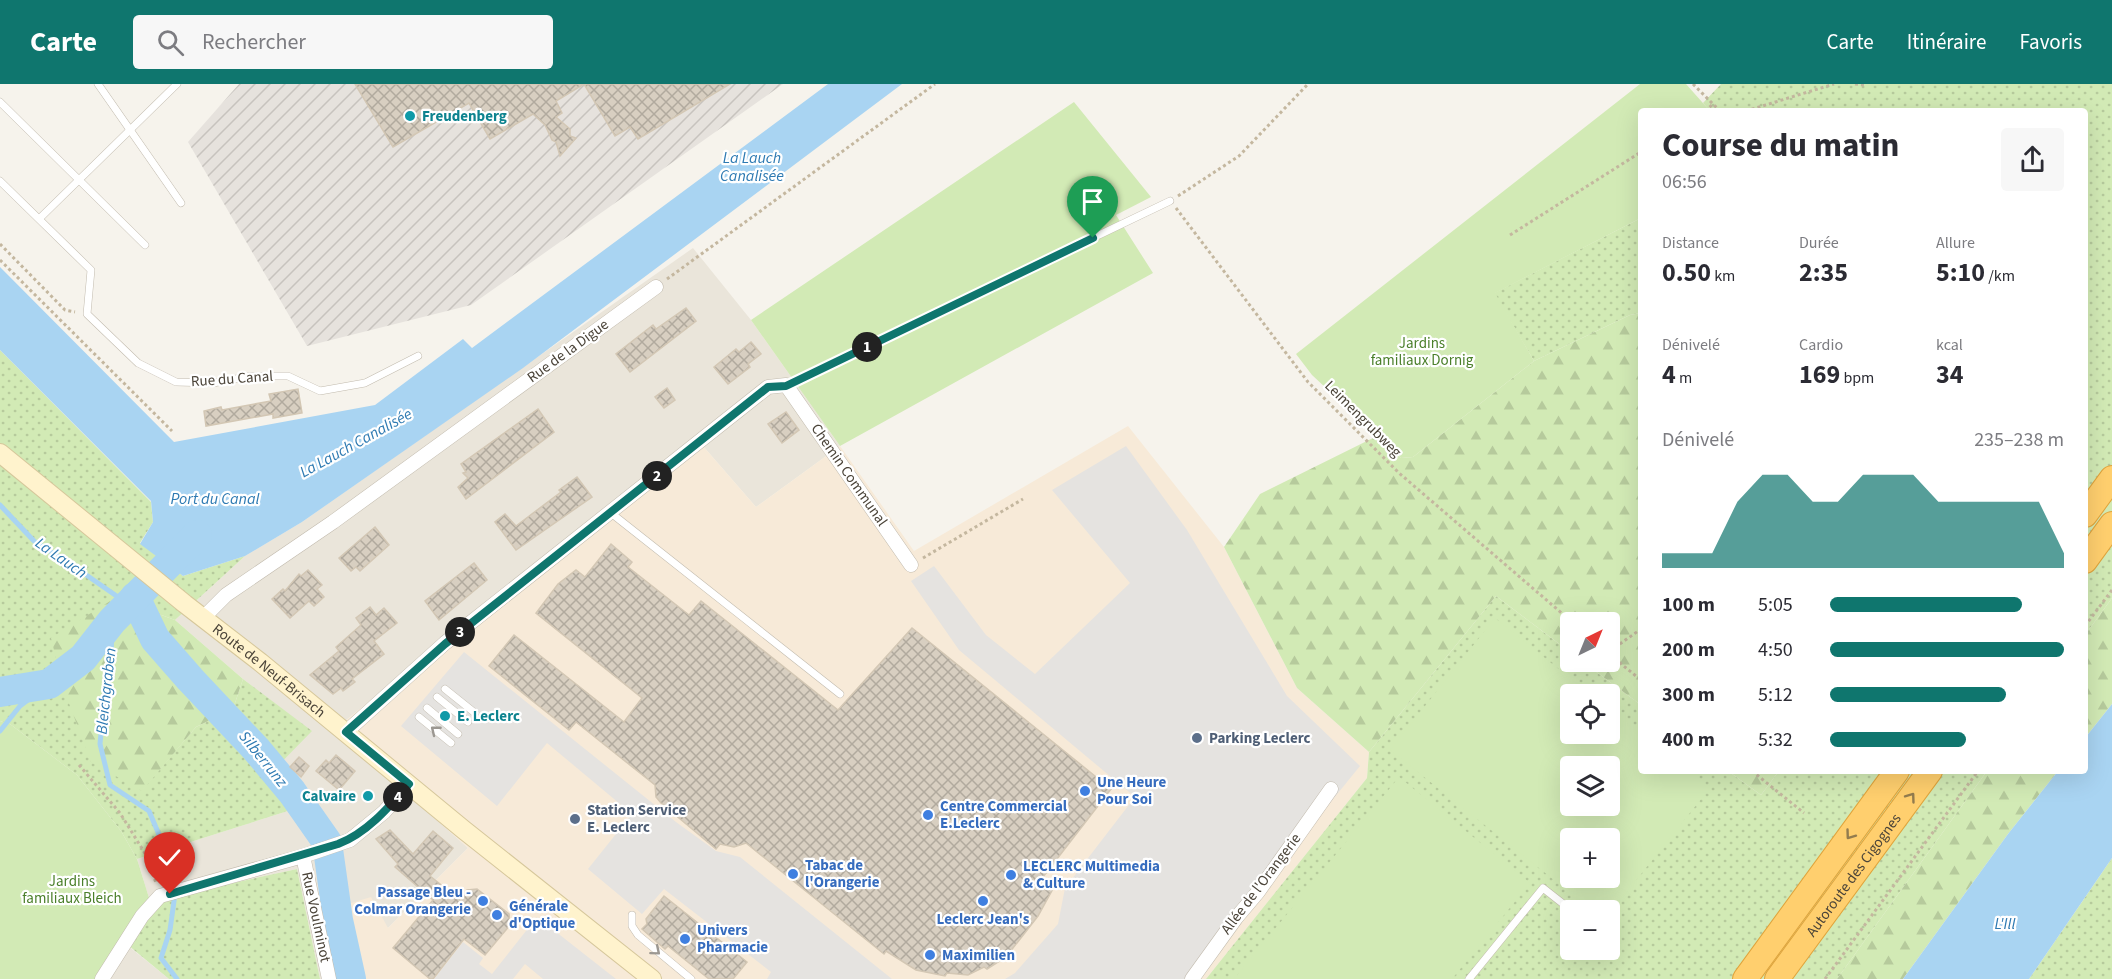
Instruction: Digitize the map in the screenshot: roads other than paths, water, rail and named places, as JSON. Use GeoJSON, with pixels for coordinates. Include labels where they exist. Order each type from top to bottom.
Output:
{"type":"FeatureCollection","features":[{"type":"Feature","properties":{"kind":"highway"},"geometry":{"type":"LineString","coordinates":[[2088,511],[2112,478]]}},
{"type":"Feature","properties":{"kind":"highway"},"geometry":{"type":"LineString","coordinates":[[2088,557],[2112,524]]}},
{"type":"Feature","properties":{"kind":"highway","name":"Autoroute des Cigognes"},"geometry":{"type":"LineString","coordinates":[[1745,979],[1895,774]]}},
{"type":"Feature","properties":{"kind":"highway","name":"Autoroute des Cigognes"},"geometry":{"type":"LineString","coordinates":[[1777,979],[1928,774]]}},
{"type":"Feature","properties":{"kind":"main road","name":"Route de Neuf-Brisach"},"geometry":{"type":"LineString","coordinates":[[0,453],[652,979]]}},
{"type":"Feature","properties":{"kind":"street","name":"Rue de la Digue"},"geometry":{"type":"LineString","coordinates":[[203,618],[226,595],[333,522],[656,287]]}},
{"type":"Feature","properties":{"kind":"street"},"geometry":{"type":"LineString","coordinates":[[346,732],[445,644],[768,387],[786,386]]}},
{"type":"Feature","properties":{"kind":"street","name":"Chemin Communal"},"geometry":{"type":"LineString","coordinates":[[786,386],[911,565]]}},
{"type":"Feature","properties":{"kind":"street"},"geometry":{"type":"LineString","coordinates":[[102,979],[142,916],[170,893],[309,854],[350,840],[384,812],[409,784]]}},
{"type":"Feature","properties":{"kind":"street","name":"Allée de l'Orangerie"},"geometry":{"type":"LineString","coordinates":[[1192,979],[1236,918],[1258,892],[1331,789]]}},
{"type":"Feature","properties":{"kind":"street","name":"Rue Voulminot"},"geometry":{"type":"LineString","coordinates":[[309,854],[329,979]]}},
{"type":"Feature","properties":{"kind":"lane"},"geometry":{"type":"LineString","coordinates":[[98,84],[181,203]]}},
{"type":"Feature","properties":{"kind":"lane"},"geometry":{"type":"LineString","coordinates":[[0,181],[40,218],[177,84]]}},
{"type":"Feature","properties":{"kind":"lane"},"geometry":{"type":"LineString","coordinates":[[0,102],[145,245]]}},
{"type":"Feature","properties":{"kind":"lane"},"geometry":{"type":"LineString","coordinates":[[786,386],[1170,201]]}},
{"type":"Feature","properties":{"kind":"lane","name":"Rue du Canal"},"geometry":{"type":"LineString","coordinates":[[40,218],[91,270],[87,314],[138,363],[176,382],[213,382],[252,376],[288,376],[320,391],[365,383],[418,356]]}},
{"type":"Feature","properties":{"kind":"lane"},"geometry":{"type":"LineString","coordinates":[[611,513],[840,694]]}},
{"type":"Feature","properties":{"kind":"lane"},"geometry":{"type":"LineString","coordinates":[[445,689],[475,713]]}},
{"type":"Feature","properties":{"kind":"lane"},"geometry":{"type":"LineString","coordinates":[[437,697],[468,722]]}},
{"type":"Feature","properties":{"kind":"lane"},"geometry":{"type":"LineString","coordinates":[[427,708],[458,734]]}},
{"type":"Feature","properties":{"kind":"lane"},"geometry":{"type":"LineString","coordinates":[[419,717],[451,743]]}},
{"type":"Feature","properties":{"kind":"lane"},"geometry":{"type":"LineString","coordinates":[[1468,979],[1543,888],[1560,901]]}},
{"type":"Feature","properties":{"kind":"lane"},"geometry":{"type":"LineString","coordinates":[[632,915],[632,926],[638,935],[691,979]]}},
{"type":"Feature","properties":{"kind":"water","name":"Port du Canal"},"geometry":{"type":"Polygon","coordinates":[[[828,84],[902,84],[523,368],[302,522],[245,556],[183,576],[140,544],[153,522],[151,501],[0,350],[0,267],[174,442],[375,405],[463,339],[472,348],[828,84]]]}},
{"type":"Feature","properties":{"kind":"water","name":"L'Ill"},"geometry":{"type":"Polygon","coordinates":[[[2112,704],[2112,858],[2029,979],[1903,979],[2008,834],[2056,774],[2088,774],[2088,734],[2112,704]]]}},
{"type":"Feature","properties":{"kind":"waterway","name":"La Lauch"},"geometry":{"type":"LineString","coordinates":[[0,505],[34,541],[128,604]]}},
{"type":"Feature","properties":{"kind":"waterway","name":"La Lauch Canalisée"},"geometry":{"type":"LineString","coordinates":[[0,692],[49,684],[83,658],[112,621],[197,535]]}},
{"type":"Feature","properties":{"kind":"waterway","name":"Silberrunz"},"geometry":{"type":"LineString","coordinates":[[135,597],[155,639],[256,749],[292,792],[327,842],[338,920],[351,979]]}},
{"type":"Feature","properties":{"kind":"waterway","name":"Bleichgraben"},"geometry":{"type":"LineString","coordinates":[[112,621],[111,663],[100,744],[110,785],[149,811],[171,863],[175,894],[170,930],[161,958],[177,979]]}},
{"type":"Feature","properties":{"kind":"waterway"},"geometry":{"type":"LineString","coordinates":[[0,731],[20,706],[49,684]]}},
{"type":"Feature","properties":{"kind":"place","name":"Freudenberg"},"geometry":{"type":"Point","coordinates":[410,116]}},
{"type":"Feature","properties":{"kind":"place","name":"E. Leclerc"},"geometry":{"type":"Point","coordinates":[445,716]}},
{"type":"Feature","properties":{"kind":"place","name":"Parking Leclerc"},"geometry":{"type":"Point","coordinates":[1197,738]}},
{"type":"Feature","properties":{"kind":"place","name":"Une Heure Pour Soi"},"geometry":{"type":"Point","coordinates":[1085,791]}},
{"type":"Feature","properties":{"kind":"place","name":"Calvaire"},"geometry":{"type":"Point","coordinates":[368,796]}},
{"type":"Feature","properties":{"kind":"place","name":"Centre Commercial E.Leclerc"},"geometry":{"type":"Point","coordinates":[928,815]}},
{"type":"Feature","properties":{"kind":"place","name":"Station Service E. Leclerc"},"geometry":{"type":"Point","coordinates":[575,819]}},
{"type":"Feature","properties":{"kind":"place","name":"Tabac de l'Orangerie"},"geometry":{"type":"Point","coordinates":[793,874]}},
{"type":"Feature","properties":{"kind":"place","name":"LECLERC Multimedia & Culture"},"geometry":{"type":"Point","coordinates":[1011,875]}},
{"type":"Feature","properties":{"kind":"place","name":"Passage Bleu - Colmar Orangerie"},"geometry":{"type":"Point","coordinates":[483,901]}},
{"type":"Feature","properties":{"kind":"place","name":"Leclerc Jean's"},"geometry":{"type":"Point","coordinates":[983,901]}},
{"type":"Feature","properties":{"kind":"place","name":"Générale d'Optique"},"geometry":{"type":"Point","coordinates":[497,915]}},
{"type":"Feature","properties":{"kind":"place","name":"Univers Pharmacie"},"geometry":{"type":"Point","coordinates":[685,939]}},
{"type":"Feature","properties":{"kind":"place","name":"Maximilien"},"geometry":{"type":"Point","coordinates":[930,955]}},
{"type":"Feature","properties":{"kind":"park label","name":"Jardins familiaux Dornig"},"geometry":{"type":"Point","coordinates":[1422,352]}},
{"type":"Feature","properties":{"kind":"park label","name":"Jardins familiaux Bleich"},"geometry":{"type":"Point","coordinates":[72,890]}}]}
